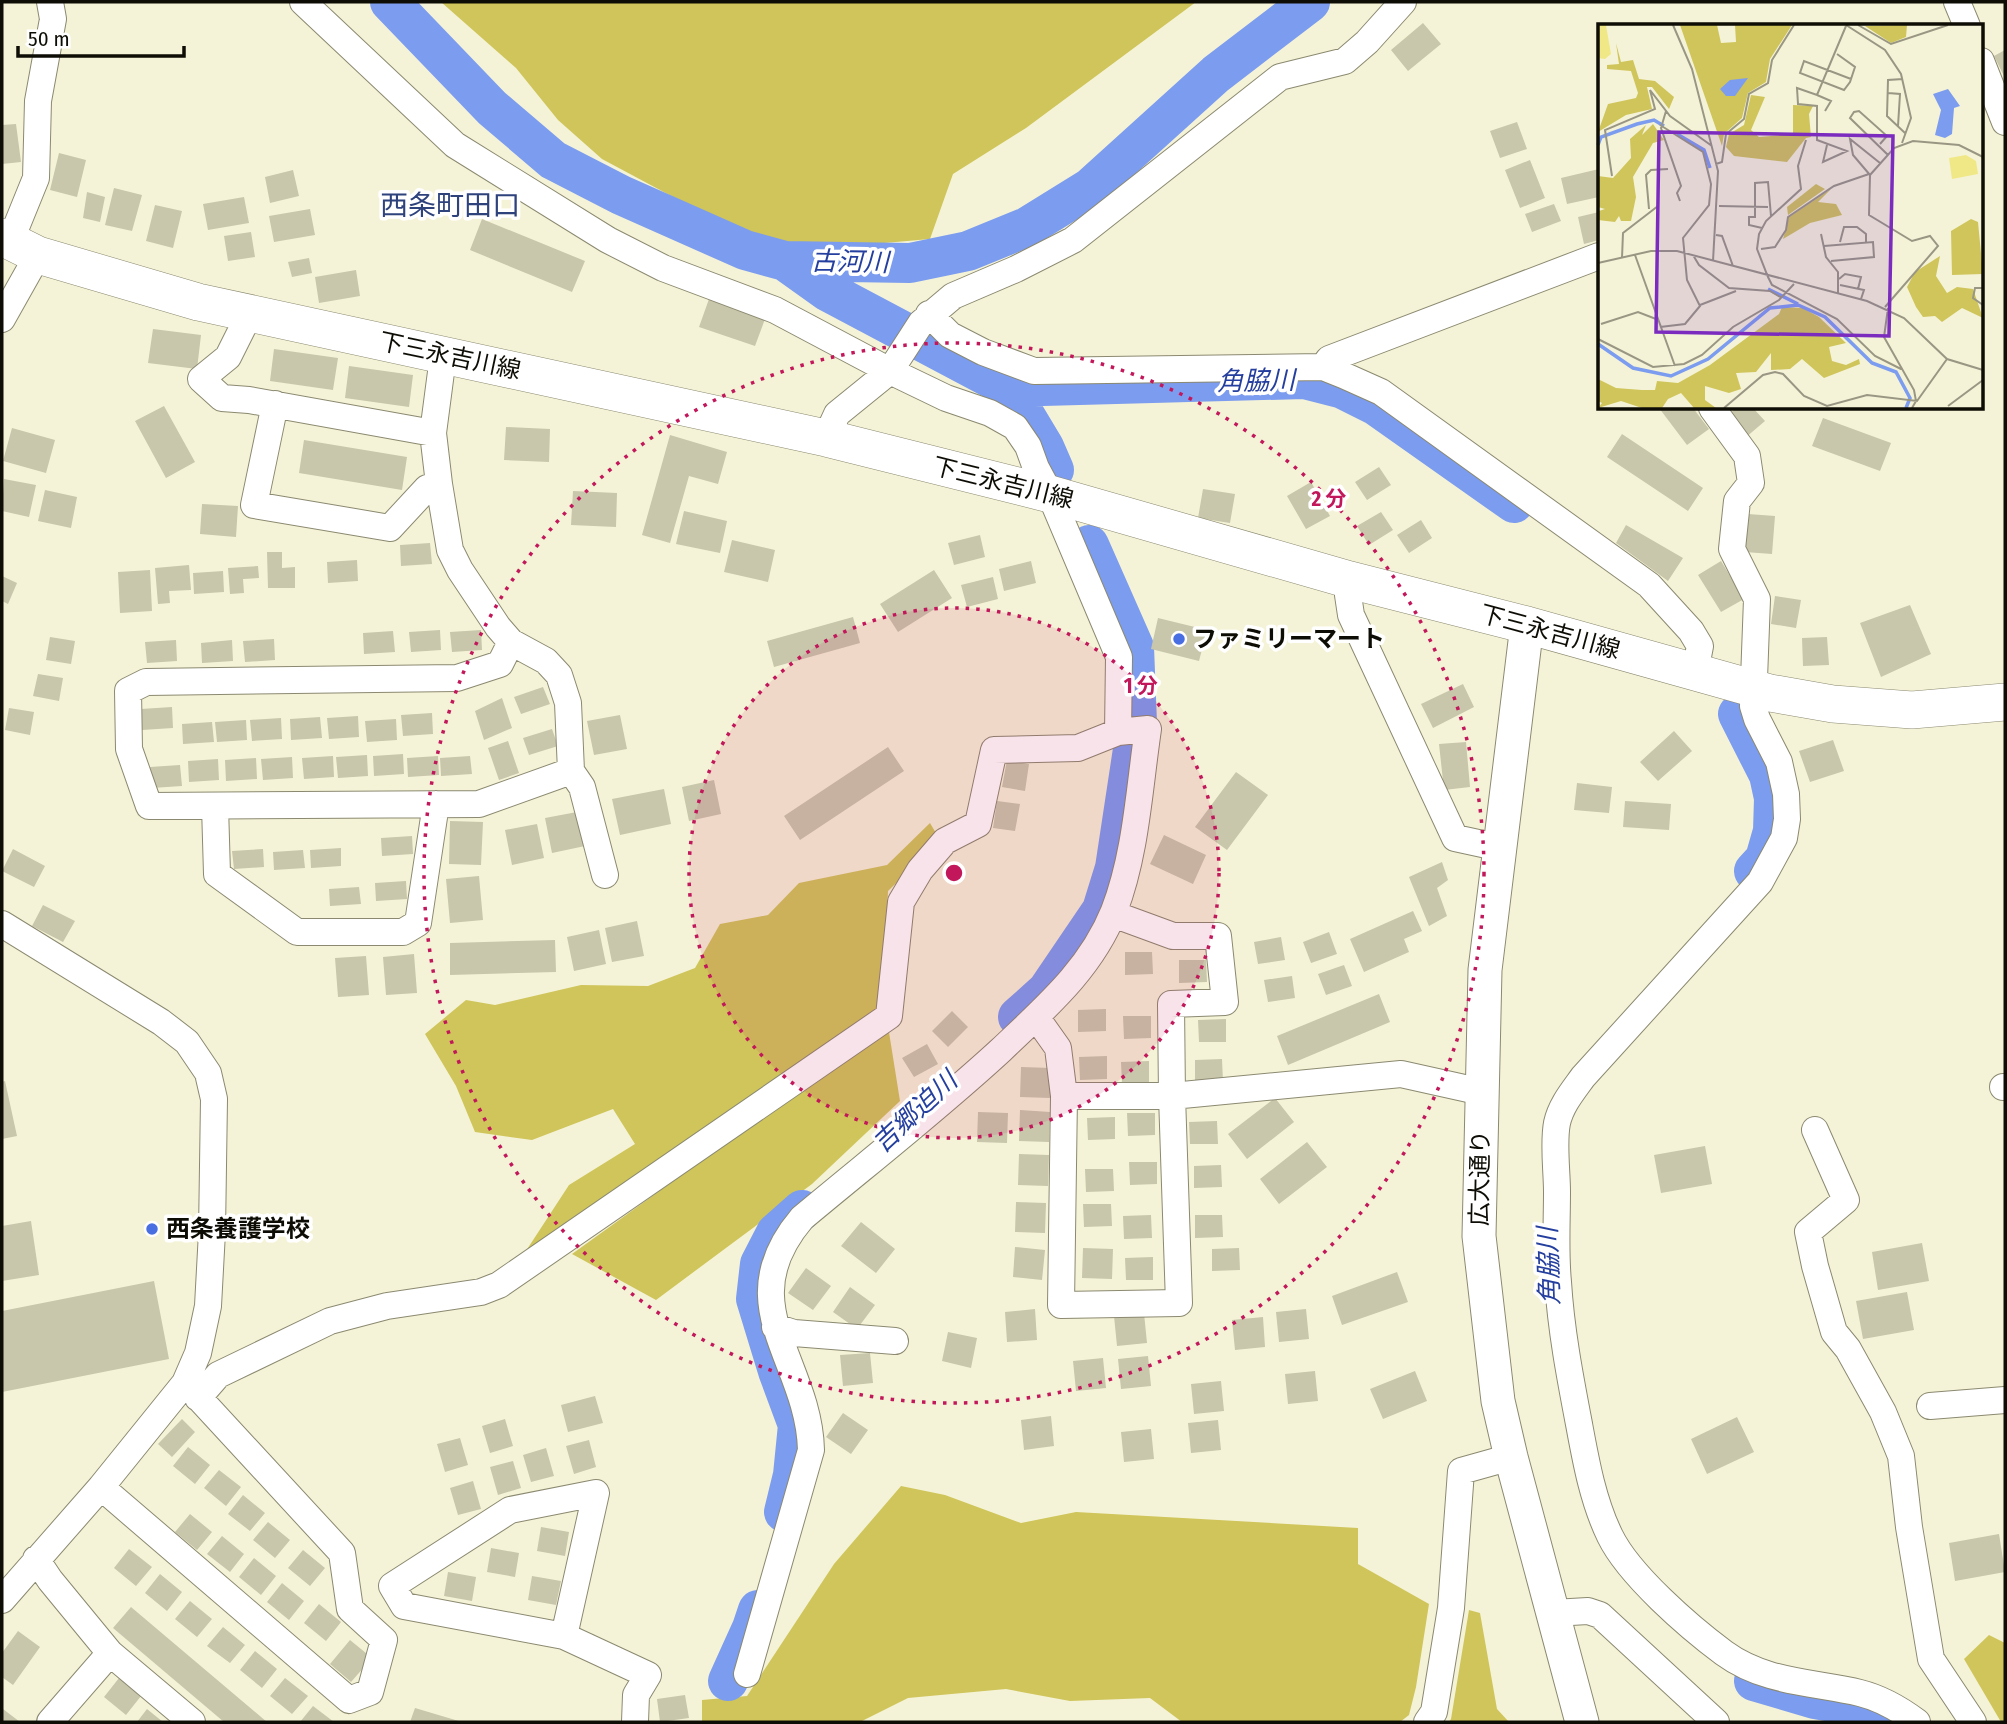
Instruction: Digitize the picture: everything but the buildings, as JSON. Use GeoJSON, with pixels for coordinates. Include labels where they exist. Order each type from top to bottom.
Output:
{"type":"FeatureCollection","features":[{"type":"Feature","properties":{"kind":"main road","name":"下三永吉川線"},"geometry":{"type":"LineString","coordinates":[[17,245],[198,302],[826,438],[1050,494],[1350,580],[1527,625],[1753,688],[1833,704],[1912,710],[2005,702]]}},
{"type":"Feature","properties":{"kind":"street"},"geometry":{"type":"LineString","coordinates":[[2,319],[17,245],[36,178],[38,101],[53,19],[50,2]]}},
{"type":"Feature","properties":{"kind":"street"},"geometry":{"type":"LineString","coordinates":[[303,2],[455,145],[608,240],[663,268],[775,310],[893,368],[946,398],[990,413],[1015,428],[1028,446],[1050,494],[1119,657],[1127,731]]}},
{"type":"Feature","properties":{"kind":"street"},"geometry":{"type":"LineString","coordinates":[[826,438],[837,414],[893,368],[925,318],[953,296],[1016,269],[1073,240],[1280,76],[1345,61],[1367,42],[1403,2]]}},
{"type":"Feature","properties":{"kind":"street"},"geometry":{"type":"LineString","coordinates":[[1957,2],[1966,24]]}},
{"type":"Feature","properties":{"kind":"street"},"geometry":{"type":"LineString","coordinates":[[1982,63],[2005,120]]}},
{"type":"Feature","properties":{"kind":"street"},"geometry":{"type":"LineString","coordinates":[[1323,367],[1329,359],[1598,256]]}},
{"type":"Feature","properties":{"kind":"street"},"geometry":{"type":"LineString","coordinates":[[250,313],[228,358],[201,379],[222,398],[275,404],[433,433]]}},
{"type":"Feature","properties":{"kind":"street"},"geometry":{"type":"LineString","coordinates":[[925,318],[983,352],[1034,371],[1323,367],[1381,392],[1649,585],[1691,631],[1700,646],[1695,671]]}},
{"type":"Feature","properties":{"kind":"street"},"geometry":{"type":"LineString","coordinates":[[445,354],[433,433],[450,550],[460,570],[511,642],[546,661],[559,675],[568,703],[571,771],[582,787],[605,874]]}},
{"type":"Feature","properties":{"kind":"street"},"geometry":{"type":"LineString","coordinates":[[275,404],[254,505],[390,528],[427,488],[439,484]]}},
{"type":"Feature","properties":{"kind":"street"},"geometry":{"type":"LineString","coordinates":[[1713,410],[1747,456],[1751,482],[1737,501],[1732,549],[1757,599],[1753,688],[1755,713],[1779,762],[1786,794],[1787,819],[1784,838],[1760,881],[1566,1099],[1557,1123],[1558,1281],[1566,1354],[1598,1508],[1624,1559],[1687,1623],[1727,1656],[1764,1674],[1815,1687],[1862,1693],[1903,1712],[1917,1722]]}},
{"type":"Feature","properties":{"kind":"street"},"geometry":{"type":"LineString","coordinates":[[1350,580],[1348,595],[1351,615],[1455,838],[1502,848]]}},
{"type":"Feature","properties":{"kind":"street","name":"広大通り"},"geometry":{"type":"LineString","coordinates":[[1527,625],[1502,848],[1485,970],[1479,1236],[1498,1401],[1581,1722]]}},
{"type":"Feature","properties":{"kind":"street"},"geometry":{"type":"LineString","coordinates":[[511,642],[500,664],[457,678],[146,682],[128,691],[129,749],[149,806],[480,804],[571,771]]}},
{"type":"Feature","properties":{"kind":"street"},"geometry":{"type":"LineString","coordinates":[[192,1383],[218,1375],[330,1321],[387,1306],[481,1292],[499,1285],[889,1016],[901,902],[920,870],[945,841],[978,824],[994,750],[1078,748],[1127,731],[1147,729],[1131,859],[1113,914],[1077,975],[965,1083],[802,1218],[787,1236],[777,1255],[769,1286],[775,1327],[805,1405],[811,1450],[747,1674]]}},
{"type":"Feature","properties":{"kind":"street"},"geometry":{"type":"LineString","coordinates":[[215,806],[217,874],[297,932],[403,932],[418,923],[436,804]]}},
{"type":"Feature","properties":{"kind":"street"},"geometry":{"type":"LineString","coordinates":[[1036,1017],[1058,1048],[1064,1096],[1061,1305],[1179,1303],[1171,1004],[1225,1003],[1218,936],[1173,936],[1113,914]]}},
{"type":"Feature","properties":{"kind":"street"},"geometry":{"type":"LineString","coordinates":[[2,924],[161,1022],[187,1042],[208,1073],[214,1099],[208,1306],[192,1383],[2,1600]]}},
{"type":"Feature","properties":{"kind":"street"},"geometry":{"type":"LineString","coordinates":[[1064,1096],[1172,1096],[1401,1074],[1482,1092]]}},
{"type":"Feature","properties":{"kind":"street"},"geometry":{"type":"LineString","coordinates":[[1815,1129],[1846,1200],[1808,1232],[1815,1266],[1834,1332],[1848,1349],[1883,1412],[1901,1456],[1911,1540],[1931,1659],[1973,1722]]}},
{"type":"Feature","properties":{"kind":"street"},"geometry":{"type":"LineString","coordinates":[[775,1327],[794,1333],[895,1340]]}},
{"type":"Feature","properties":{"kind":"street"},"geometry":{"type":"LineString","coordinates":[[101,1487],[349,1700],[370,1692],[384,1640],[350,1609],[342,1553],[192,1383]]}},
{"type":"Feature","properties":{"kind":"street"},"geometry":{"type":"LineString","coordinates":[[1930,1406],[2005,1400]]}},
{"type":"Feature","properties":{"kind":"street"},"geometry":{"type":"LineString","coordinates":[[1427,1722],[1434,1712],[1451,1608],[1461,1471],[1511,1457]]}},
{"type":"Feature","properties":{"kind":"street"},"geometry":{"type":"LineString","coordinates":[[564,1636],[596,1493],[510,1510],[392,1586],[404,1606],[564,1636],[648,1675],[636,1695],[635,1722]]}},
{"type":"Feature","properties":{"kind":"street"},"geometry":{"type":"LineString","coordinates":[[36,1559],[110,1653],[192,1722]]}},
{"type":"Feature","properties":{"kind":"street"},"geometry":{"type":"LineString","coordinates":[[1553,1613],[1588,1611],[1600,1615],[1716,1722]]}},
{"type":"Feature","properties":{"kind":"street"},"geometry":{"type":"LineString","coordinates":[[50,1722],[110,1653]]}},
{"type":"Feature","properties":{"kind":"shaded area"},"geometry":{"type":"Polygon","coordinates":[[[441,2],[1196,2],[1026,128],[953,174],[930,239],[873,244],[799,245],[746,236],[602,159],[558,120],[516,68],[441,2]]]}},
{"type":"Feature","properties":{"kind":"shaded area"},"geometry":{"type":"Polygon","coordinates":[[[930,823],[940,840],[888,891],[877,1010],[522,1257],[569,1185],[635,1144],[613,1109],[532,1140],[475,1132],[456,1086],[425,1034],[466,1000],[495,1005],[581,985],[648,986],[695,968],[720,924],[768,915],[799,883],[887,865],[930,823]]]}},
{"type":"Feature","properties":{"kind":"shaded area"},"geometry":{"type":"Polygon","coordinates":[[[888,1026],[900,1101],[812,1184],[656,1300],[572,1254],[888,1026]]]}},
{"type":"Feature","properties":{"kind":"shaded area"},"geometry":{"type":"Polygon","coordinates":[[[901,1486],[945,1495],[1021,1523],[1076,1512],[1358,1528],[1358,1564],[1429,1604],[1409,1715],[1400,1722],[1182,1722],[1150,1698],[1070,1701],[1006,1689],[908,1698],[860,1722],[702,1722],[702,1700],[747,1696],[834,1564],[901,1486]]]}},
{"type":"Feature","properties":{"kind":"shaded area"},"geometry":{"type":"Polygon","coordinates":[[[1469,1610],[1480,1613],[1497,1709],[1509,1722],[1449,1722],[1469,1610]]]}},
{"type":"Feature","properties":{"kind":"shaded area"},"geometry":{"type":"Polygon","coordinates":[[[1989,1635],[2005,1643],[2005,1722],[2001,1722],[1964,1659],[1989,1635]]]}},
{"type":"Feature","properties":{"kind":"waterway","name":"古河川"},"geometry":{"type":"LineString","coordinates":[[390,2],[492,108],[553,160],[621,195],[745,250],[785,261],[910,263],[968,251],[1027,227],[1090,188],[1216,74],[1310,2]]}},
{"type":"Feature","properties":{"kind":"waterway","name":"角脇川"},"geometry":{"type":"LineString","coordinates":[[785,261],[827,291],[1008,387],[1304,379],[1343,389],[1375,405],[1514,503]]}},
{"type":"Feature","properties":{"kind":"waterway","name":"吉郷迫川"},"geometry":{"type":"LineString","coordinates":[[1008,387],[1044,447],[1054,470]]}},
{"type":"Feature","properties":{"kind":"waterway","name":"吉郷迫川"},"geometry":{"type":"LineString","coordinates":[[1018,1017],[1047,991],[1102,910],[1115,868],[1137,723],[1134,647],[1089,545]]}},
{"type":"Feature","properties":{"kind":"waterway","name":"角脇川"},"geometry":{"type":"LineString","coordinates":[[1738,714],[1769,775],[1774,798],[1773,831],[1765,859],[1754,871]]}},
{"type":"Feature","properties":{"kind":"waterway","name":"吉郷迫川"},"geometry":{"type":"LineString","coordinates":[[784,1512],[793,1475],[798,1425],[756,1299],[760,1264],[776,1233],[802,1210]]}},
{"type":"Feature","properties":{"kind":"waterway","name":"吉郷迫川"},"geometry":{"type":"LineString","coordinates":[[728,1681],[758,1610]]}},
{"type":"Feature","properties":{"kind":"waterway","name":"角脇川"},"geometry":{"type":"LineString","coordinates":[[1754,1681],[1815,1699],[1861,1707],[1899,1722]]}},
{"type":"Feature","properties":{"kind":"place","name":"ファミリーマート"},"geometry":{"type":"Point","coordinates":[1179,639]}},
{"type":"Feature","properties":{"kind":"place","name":"西条養護学校"},"geometry":{"type":"Point","coordinates":[152,1229]}},
{"type":"Feature","properties":{"kind":"district","name":"西条町田口"},"geometry":{"type":"Point","coordinates":[450,205]}}]}
